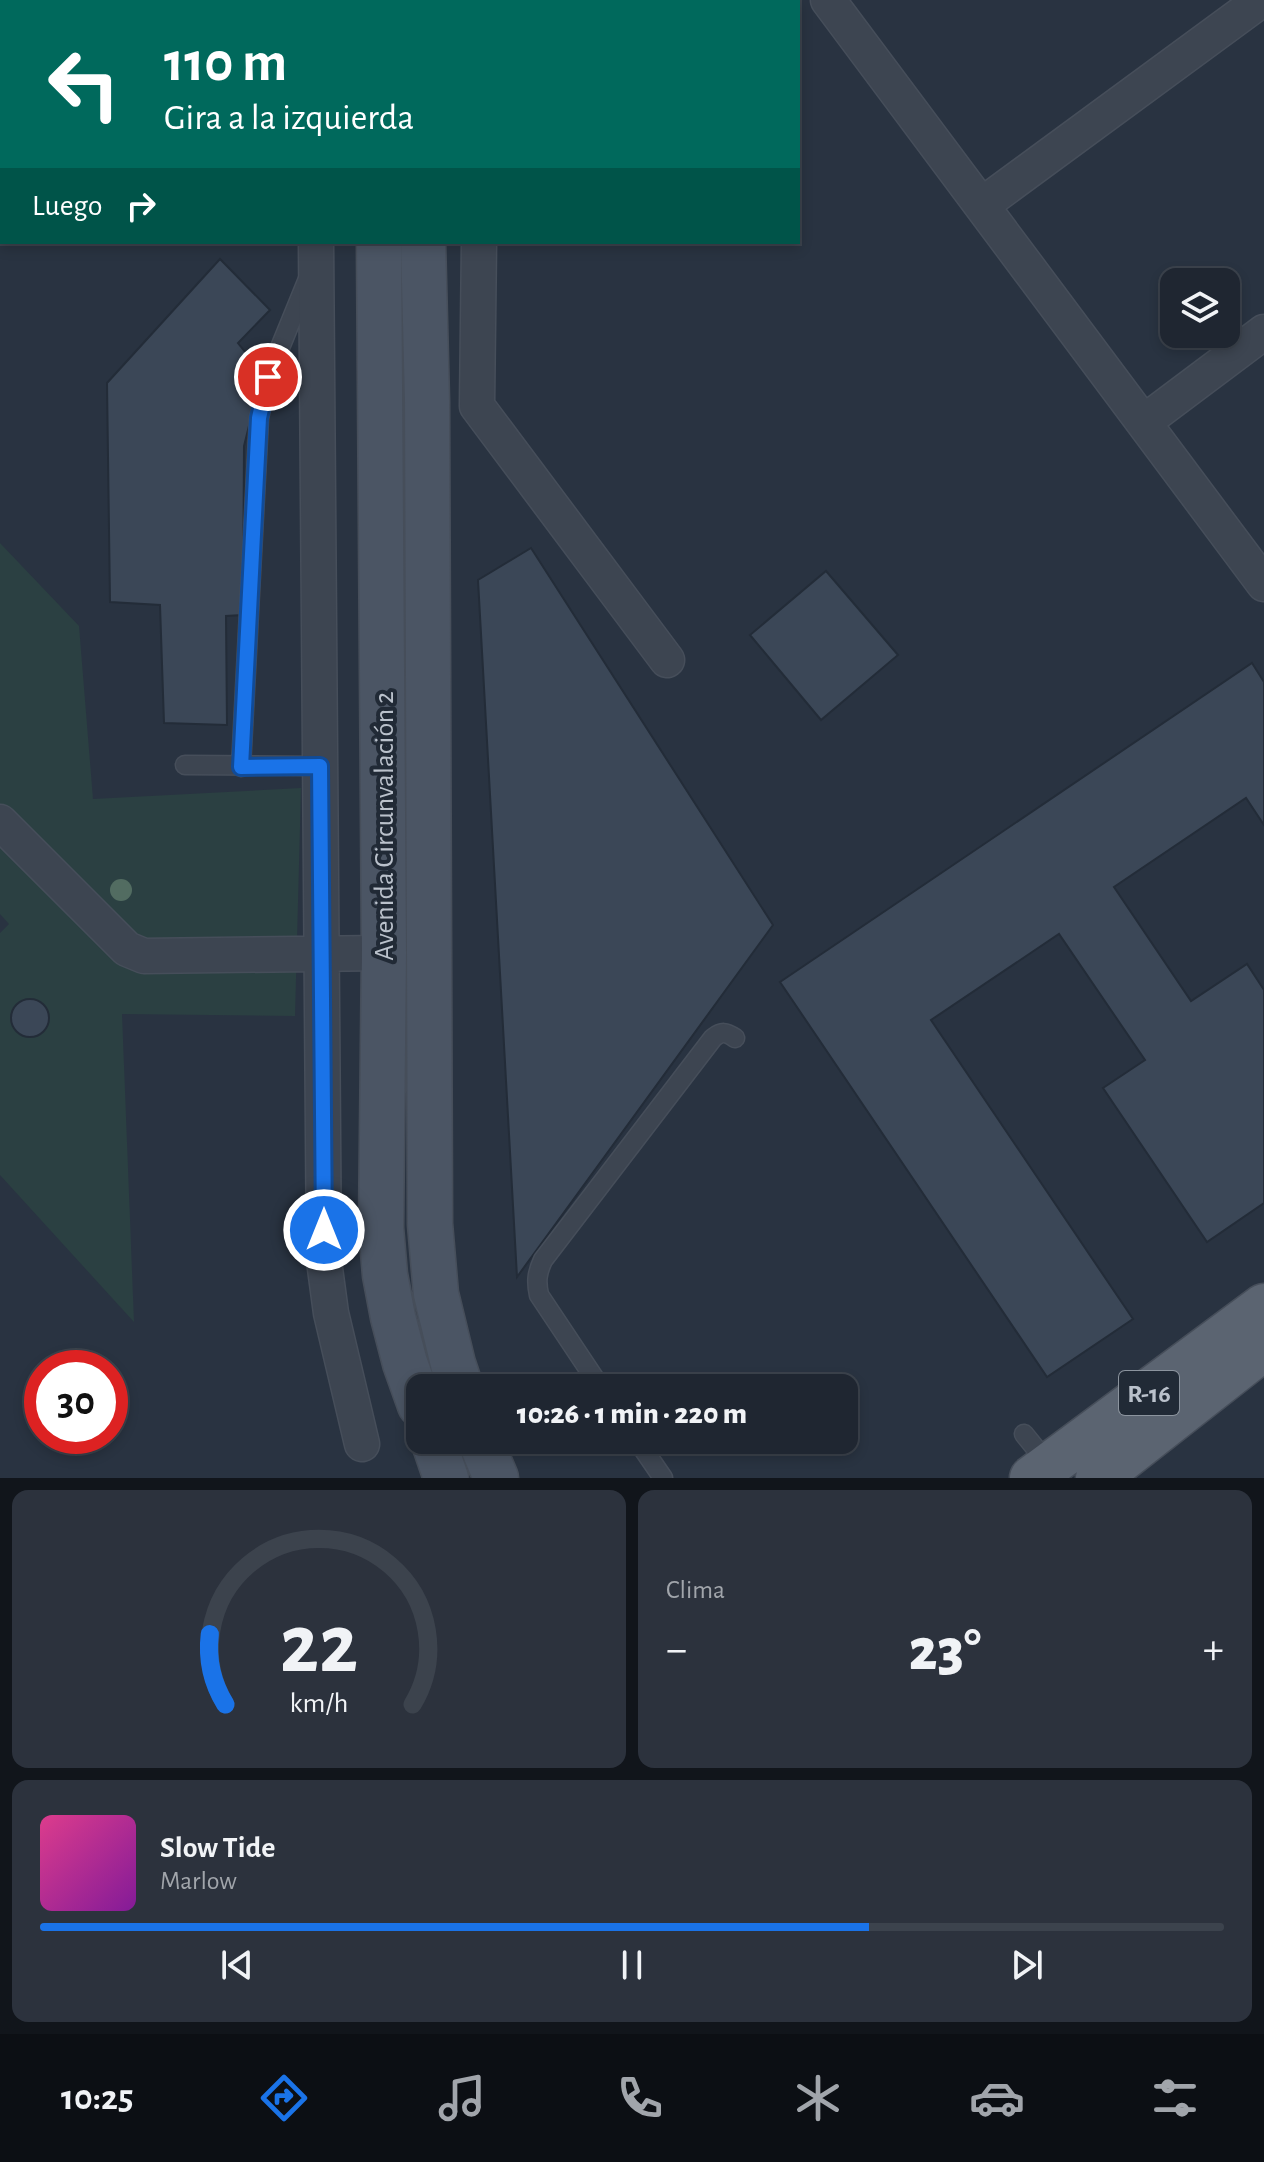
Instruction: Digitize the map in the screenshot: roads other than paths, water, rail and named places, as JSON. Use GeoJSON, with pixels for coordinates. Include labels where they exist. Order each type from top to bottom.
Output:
{"type":"FeatureCollection","features":[{"type":"Feature","properties":{"kind":"main road","name":"Avenida Circunvalación 2"},"geometry":{"type":"LineString","coordinates":[[379,244],[384,953],[381,1213],[393,1317],[409,1374]]}},
{"type":"Feature","properties":{"kind":"main road","name":"Avenida Circunvalación 2"},"geometry":{"type":"LineString","coordinates":[[423,244],[427,401],[430,1224],[436,1294],[456,1374]]}},
{"type":"Feature","properties":{"kind":"main road","name":"R-16"},"geometry":{"type":"LineString","coordinates":[[1035,1459],[1264,1306]]}},
{"type":"Feature","properties":{"kind":"main road","name":"R-16"},"geometry":{"type":"LineString","coordinates":[[1098,1478],[1264,1348]]}},
{"type":"Feature","properties":{"kind":"main road"},"geometry":{"type":"LineString","coordinates":[[438,1454],[446,1478]]}},
{"type":"Feature","properties":{"kind":"main road"},"geometry":{"type":"LineString","coordinates":[[486,1454],[496,1478]]}},
{"type":"Feature","properties":{"kind":"street"},"geometry":{"type":"LineString","coordinates":[[828,0],[1264,584]]}},
{"type":"Feature","properties":{"kind":"street"},"geometry":{"type":"LineString","coordinates":[[982,205],[1261,0]]}},
{"type":"Feature","properties":{"kind":"street"},"geometry":{"type":"LineString","coordinates":[[479,244],[477,406],[667,660]]}},
{"type":"Feature","properties":{"kind":"street"},"geometry":{"type":"LineString","coordinates":[[320,248],[324,1261],[331,1313],[362,1444]]}},
{"type":"Feature","properties":{"kind":"street"},"geometry":{"type":"LineString","coordinates":[[1144,422],[1264,332]]}},
{"type":"Feature","properties":{"kind":"street"},"geometry":{"type":"LineString","coordinates":[[427,401],[477,406]]}},
{"type":"Feature","properties":{"kind":"street"},"geometry":{"type":"LineString","coordinates":[[0,822],[127,949],[135,953],[144,956],[384,953]]}},
{"type":"Feature","properties":{"kind":"lane"},"geometry":{"type":"LineString","coordinates":[[241,767],[259,418],[268,377],[320,248]]}},
{"type":"Feature","properties":{"kind":"lane"},"geometry":{"type":"LineString","coordinates":[[185,765],[320,766]]}},
{"type":"Feature","properties":{"kind":"lane"},"geometry":{"type":"LineString","coordinates":[[592,1374],[539,1295],[537,1272],[543,1260],[713,1038],[720,1033],[735,1038]]}},
{"type":"Feature","properties":{"kind":"lane"},"geometry":{"type":"LineString","coordinates":[[647,1454],[663,1478]]}}]}
